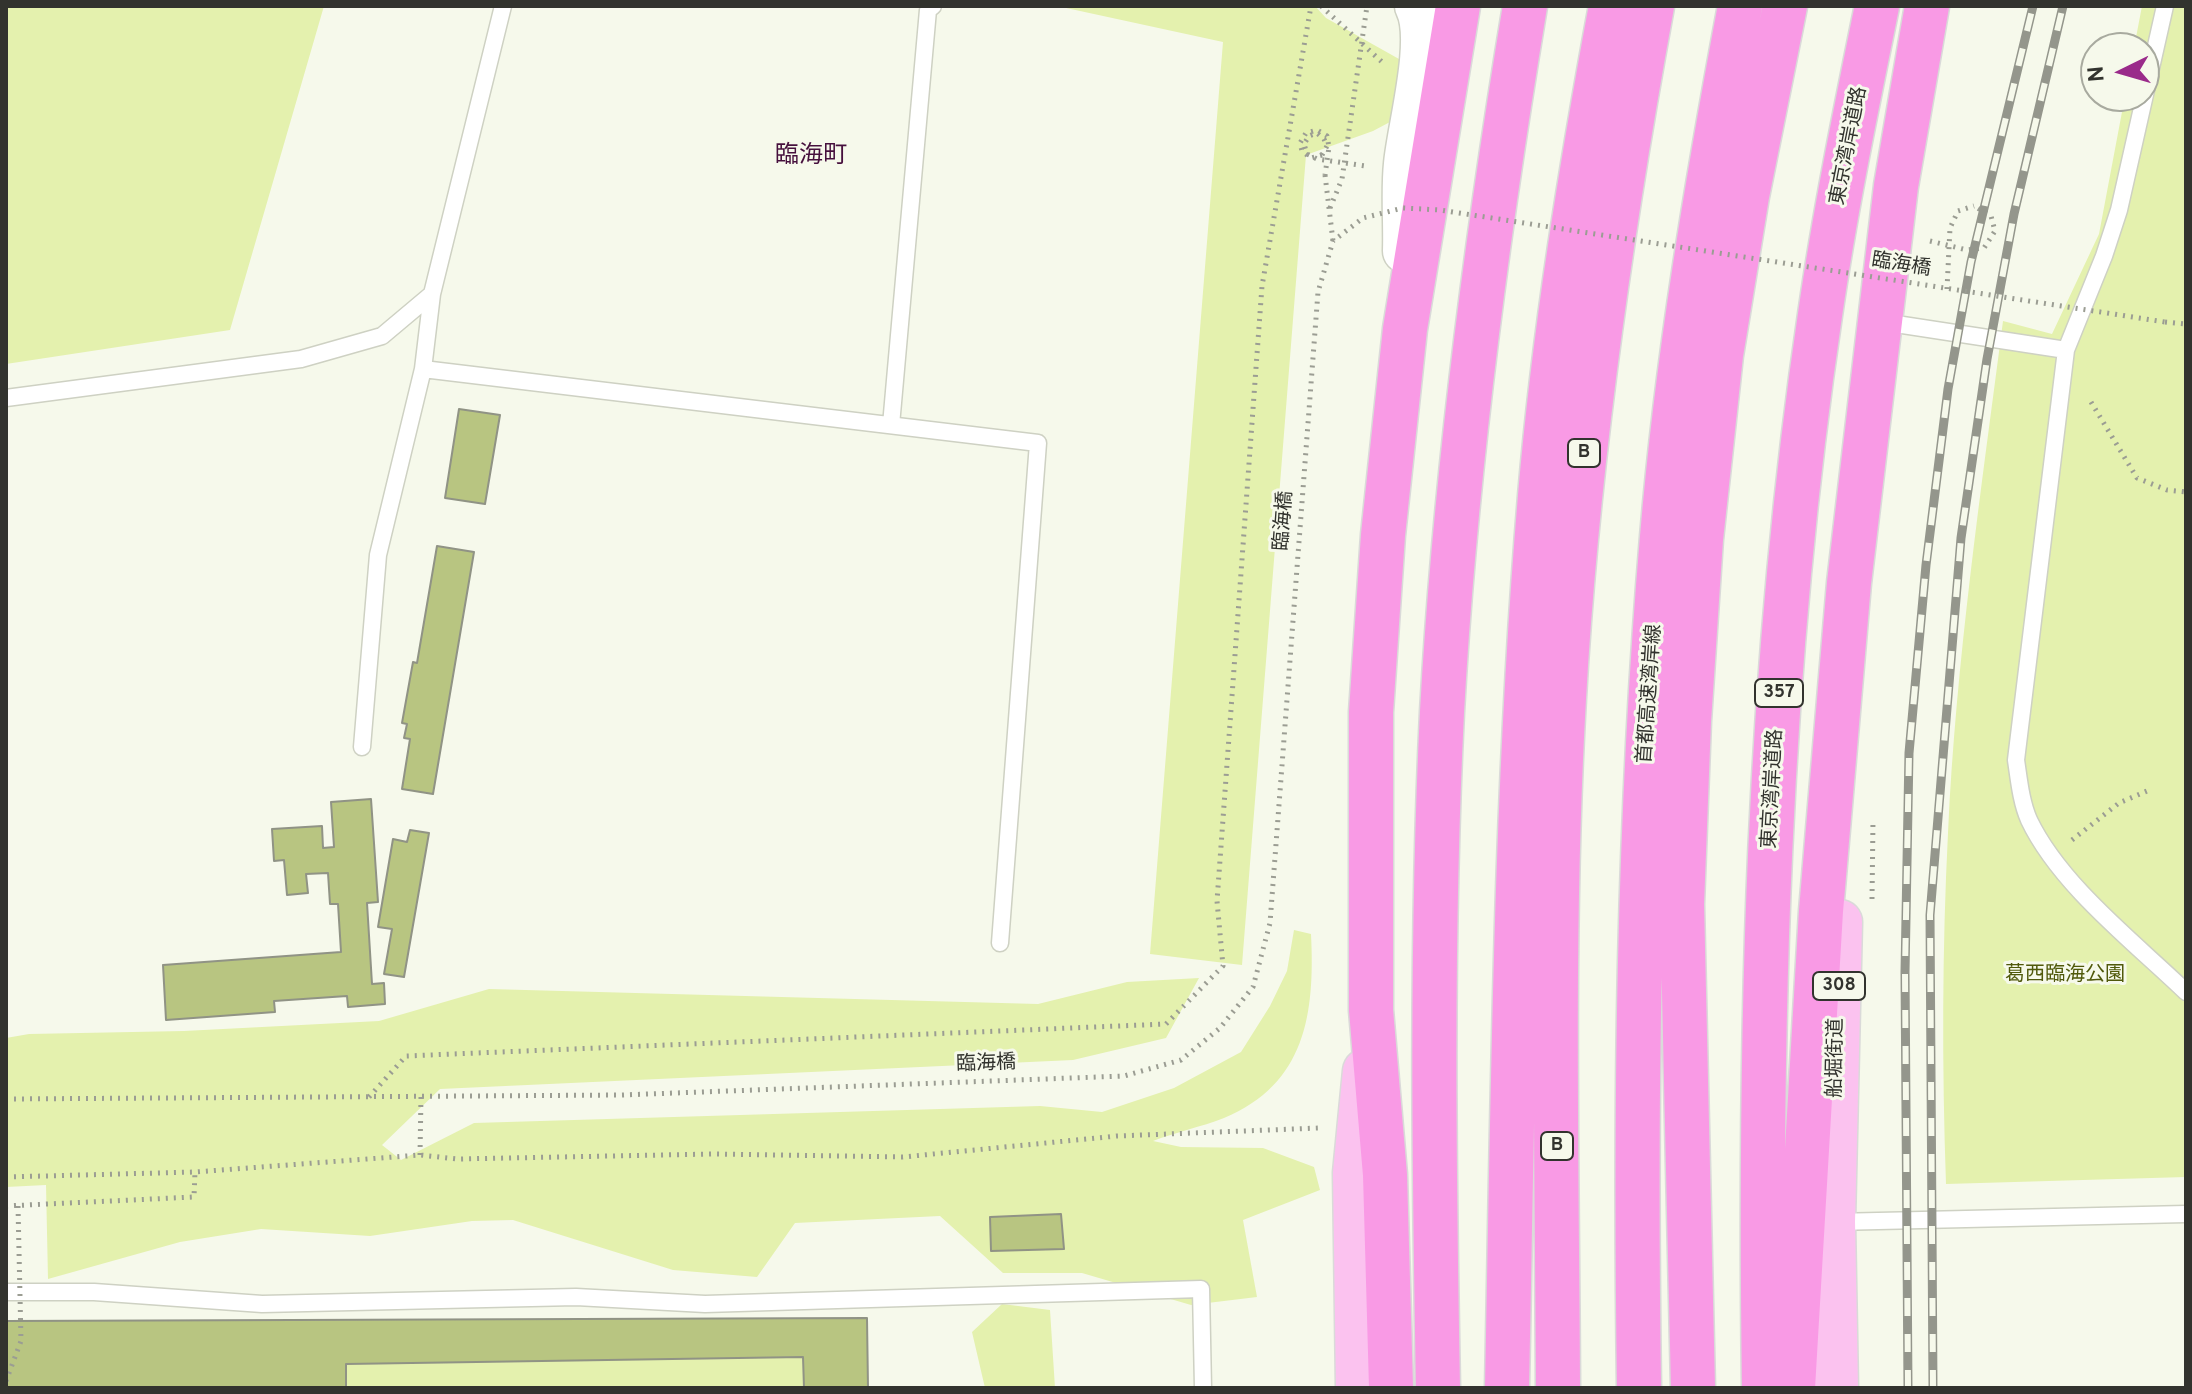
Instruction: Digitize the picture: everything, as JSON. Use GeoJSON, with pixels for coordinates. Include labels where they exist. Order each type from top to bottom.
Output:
{"type":"FeatureCollection","features":[{"type":"Feature","properties":{"kind":"highway"},"geometry":{"type":"LineString","coordinates":[[1391,1388],[1385,1175],[1371,1010],[1371,712],[1383,535],[1405,329],[1458,6]]}},
{"type":"Feature","properties":{"kind":"highway"},"geometry":{"type":"LineString","coordinates":[[1438,1388],[1433,1104],[1435,911],[1442,710],[1458,500],[1479,309],[1525,6]]}},
{"type":"Feature","properties":{"kind":"highway"},"geometry":{"type":"LineString","coordinates":[[1534,1388],[1544,1040],[1525,694],[1540,492],[1564,295],[1611,6]]}},
{"type":"Feature","properties":{"kind":"highway","name":"B"},"geometry":{"type":"LineString","coordinates":[[1558,1388],[1536,904],[1564,697],[1579,498],[1602,304],[1652,6]]}},
{"type":"Feature","properties":{"kind":"highway","name":"首都高速湾岸線"},"geometry":{"type":"LineString","coordinates":[[1639,1388],[1637,1137],[1662,904],[1648,720],[1662,534],[1684,351],[1710,169],[1740,6]]}},
{"type":"Feature","properties":{"kind":"highway"},"geometry":{"type":"LineString","coordinates":[[1662,534],[1690,452],[1725,205],[1769,6]]}},
{"type":"Feature","properties":{"kind":"highway"},"geometry":{"type":"LineString","coordinates":[[1672,1388],[1654,1016],[1662,904],[1689,721],[1701,539],[1721,355],[1747,196],[1785,6]]}},
{"type":"Feature","properties":{"kind":"highway","name":"東京湾岸道路"},"geometry":{"type":"LineString","coordinates":[[1764,1388],[1763,1079],[1775,754],[1785,619],[1820,315],[1849,143],[1877,6]]}},
{"type":"Feature","properties":{"kind":"highway"},"geometry":{"type":"LineString","coordinates":[[1793,1388],[1821,911],[1849,583],[1896,186],[1927,6]]}},
{"type":"Feature","properties":{"kind":"highway"},"geometry":{"type":"LineString","coordinates":[[1507,1388],[1536,904]]}},
{"type":"Feature","properties":{"kind":"highway"},"geometry":{"type":"LineString","coordinates":[[1662,904],[1693,1388]]}},
{"type":"Feature","properties":{"kind":"main road","name":"船堀街道"},"geometry":{"type":"LineString","coordinates":[[1836,1388],[1833,1222],[1849,583]]}},
{"type":"Feature","properties":{"kind":"main road"},"geometry":{"type":"LineString","coordinates":[[1358,1388],[1355,1173],[1371,1010]]}},
{"type":"Feature","properties":{"kind":"street"},"geometry":{"type":"LineString","coordinates":[[1405,329],[1406,166],[1423,44],[1422,17],[1417,6]]}},
{"type":"Feature","properties":{"kind":"lane"},"geometry":{"type":"LineString","coordinates":[[362,747],[378,555],[423,369],[432,294],[503,6]]}},
{"type":"Feature","properties":{"kind":"lane"},"geometry":{"type":"LineString","coordinates":[[2165,6],[2119,210],[2066,350],[2016,760],[2028,819],[2052,859],[2073,884],[2186,992]]}},
{"type":"Feature","properties":{"kind":"lane"},"geometry":{"type":"LineString","coordinates":[[891,425],[930,7]]}},
{"type":"Feature","properties":{"kind":"lane"},"geometry":{"type":"LineString","coordinates":[[6,398],[301,359],[382,336],[432,294]]}},
{"type":"Feature","properties":{"kind":"lane"},"geometry":{"type":"LineString","coordinates":[[1878,321],[2066,350]]}},
{"type":"Feature","properties":{"kind":"lane"},"geometry":{"type":"LineString","coordinates":[[423,369],[1038,443],[1000,943]]}},
{"type":"Feature","properties":{"kind":"lane"},"geometry":{"type":"LineString","coordinates":[[1833,1222],[2186,1214]]}},
{"type":"Feature","properties":{"kind":"lane"},"geometry":{"type":"LineString","coordinates":[[6,1292],[94,1292],[262,1304],[576,1297],[705,1304],[1201,1289],[1203,1388]]}},
{"type":"Feature","properties":{"kind":"path"},"geometry":{"type":"LineString","coordinates":[[1330,208],[1342,179],[1367,6]]}},
{"type":"Feature","properties":{"kind":"path"},"geometry":{"type":"LineString","coordinates":[[1333,241],[1325,175],[1329,147],[1327,136],[1317,130],[1306,133],[1300,143],[1302,151],[1311,158],[1322,155],[1327,146],[1317,133],[1309,136],[1304,144],[1307,154],[1317,159],[1373,166]]}},
{"type":"Feature","properties":{"kind":"path"},"geometry":{"type":"LineString","coordinates":[[1923,239],[1937,243],[1952,246],[1967,250],[1984,248],[1995,231],[1991,216],[1974,206],[1958,211],[1950,228],[1949,243],[1948,259],[1947,289]]}},
{"type":"Feature","properties":{"kind":"path","name":"臨海橋"},"geometry":{"type":"LineString","coordinates":[[6,1099],[622,1095],[1124,1076],[1181,1060],[1220,1028],[1253,987],[1270,923],[1318,292],[1333,241],[1363,218],[1403,208],[1440,210],[2186,324]]}},
{"type":"Feature","properties":{"kind":"path"},"geometry":{"type":"LineString","coordinates":[[2091,402],[2137,478],[2167,490],[2186,492]]}},
{"type":"Feature","properties":{"kind":"path"},"geometry":{"type":"LineString","coordinates":[[2052,859],[2098,817],[2119,803],[2147,791]]}},
{"type":"Feature","properties":{"kind":"path"},"geometry":{"type":"LineString","coordinates":[[1872,907],[1873,811]]}},
{"type":"Feature","properties":{"kind":"path"},"geometry":{"type":"LineString","coordinates":[[420,1155],[421,1096]]}},
{"type":"Feature","properties":{"kind":"path"},"geometry":{"type":"LineString","coordinates":[[6,1177],[195,1172],[420,1155],[457,1159],[713,1154],[903,1157],[1117,1136],[1329,1127]]}},
{"type":"Feature","properties":{"kind":"path"},"geometry":{"type":"LineString","coordinates":[[6,1206],[194,1197],[195,1172]]}},
{"type":"Feature","properties":{"kind":"path"},"geometry":{"type":"LineString","coordinates":[[6,1381],[21,1341],[18,1206]]}},
{"type":"Feature","properties":{"kind":"green space"},"geometry":{"type":"Polygon","coordinates":[[[6,6],[324,6],[230,330],[6,364],[6,6]]]}},
{"type":"Feature","properties":{"kind":"green space"},"geometry":{"type":"Polygon","coordinates":[[[1057,6],[1315,6],[1326,18],[1399,59],[1407,113],[1373,131],[1306,155],[1242,965],[1150,954],[1223,42],[1057,6]]]}},
{"type":"Feature","properties":{"kind":"green space","name":"葛西臨海公園"},"geometry":{"type":"Polygon","coordinates":[[[2142,6],[2186,6],[2186,1177],[1946,1184],[1944,965],[1952,769],[1970,576],[2003,321],[2052,334],[2099,234],[2122,112],[2160,112],[2160,32],[2137,32],[2142,6]]]}},
{"type":"Feature","properties":{"kind":"green space"},"geometry":{"type":"Polygon","coordinates":[[[1294,930],[1311,934],[1311,991],[1300,1043],[1289,1066],[1273,1086],[1251,1104],[1224,1118],[1153,1141],[1181,1147],[1263,1148],[1314,1167],[1320,1190],[1243,1220],[1257,1297],[1191,1305],[1082,1273],[1003,1273],[940,1216],[795,1223],[757,1277],[673,1270],[513,1220],[472,1221],[370,1236],[261,1229],[180,1242],[48,1279],[46,1185],[6,1187],[6,1038],[29,1034],[184,1031],[379,1021],[489,989],[1038,1004],[1127,982],[1199,978],[1166,1038],[1073,1060],[440,1089],[382,1145],[401,1160],[474,1123],[1040,1106],[1102,1112],[1174,1088],[1241,1052],[1270,1006],[1287,971],[1294,930]]]}},
{"type":"Feature","properties":{"kind":"green space"},"geometry":{"type":"Polygon","coordinates":[[[1002,1304],[1050,1310],[1055,1388],[985,1388],[972,1332],[1002,1304]]]}},
{"type":"Feature","properties":{"kind":"green space"},"geometry":{"type":"Polygon","coordinates":[[[851,1325],[852,1388],[811,1388],[810,1348],[330,1358],[345,1381],[346,1364],[803,1357],[804,1388],[346,1388],[345,1383],[41,1386],[39,1333],[851,1325]]]}},
{"type":"Feature","properties":{"kind":"building"},"geometry":{"type":"Polygon","coordinates":[[[459,409],[500,415],[485,504],[445,498],[459,409]]]}},
{"type":"Feature","properties":{"kind":"building"},"geometry":{"type":"Polygon","coordinates":[[[437,546],[474,552],[433,794],[402,789],[410,739],[404,738],[407,724],[402,723],[413,662],[417,663],[437,546]]]}},
{"type":"Feature","properties":{"kind":"building"},"geometry":{"type":"Polygon","coordinates":[[[371,799],[378,902],[367,903],[372,984],[384,983],[385,1004],[348,1007],[347,996],[274,1001],[275,1012],[166,1020],[163,965],[341,952],[338,904],[330,904],[328,873],[306,874],[308,893],[287,895],[284,860],[274,861],[272,829],[322,826],[323,848],[334,847],[331,802],[371,799]]]}},
{"type":"Feature","properties":{"kind":"building"},"geometry":{"type":"Polygon","coordinates":[[[410,830],[429,833],[404,977],[384,974],[392,929],[378,927],[393,839],[407,842],[410,830]]]}},
{"type":"Feature","properties":{"kind":"building"},"geometry":{"type":"Polygon","coordinates":[[[1061,1214],[1064,1249],[991,1251],[990,1217],[1061,1214]]]}},
{"type":"Feature","properties":{"kind":"building"},"geometry":{"type":"Polygon","coordinates":[[[867,1318],[868,1388],[804,1388],[803,1357],[346,1364],[346,1388],[6,1388],[6,1321],[867,1318]]]}},
{"type":"Feature","properties":{"kind":"railway"},"geometry":{"type":"LineString","coordinates":[[1908,1388],[1905,972],[1909,753],[1926,565],[1948,389],[1971,262],[2033,6]]}},
{"type":"Feature","properties":{"kind":"railway"},"geometry":{"type":"LineString","coordinates":[[1933,1388],[1930,915],[1961,538],[1987,359],[2014,214],[2063,6]]}},
{"type":"Feature","properties":{"kind":"district","name":"臨海町"},"geometry":{"type":"Point","coordinates":[811,157]}}]}
